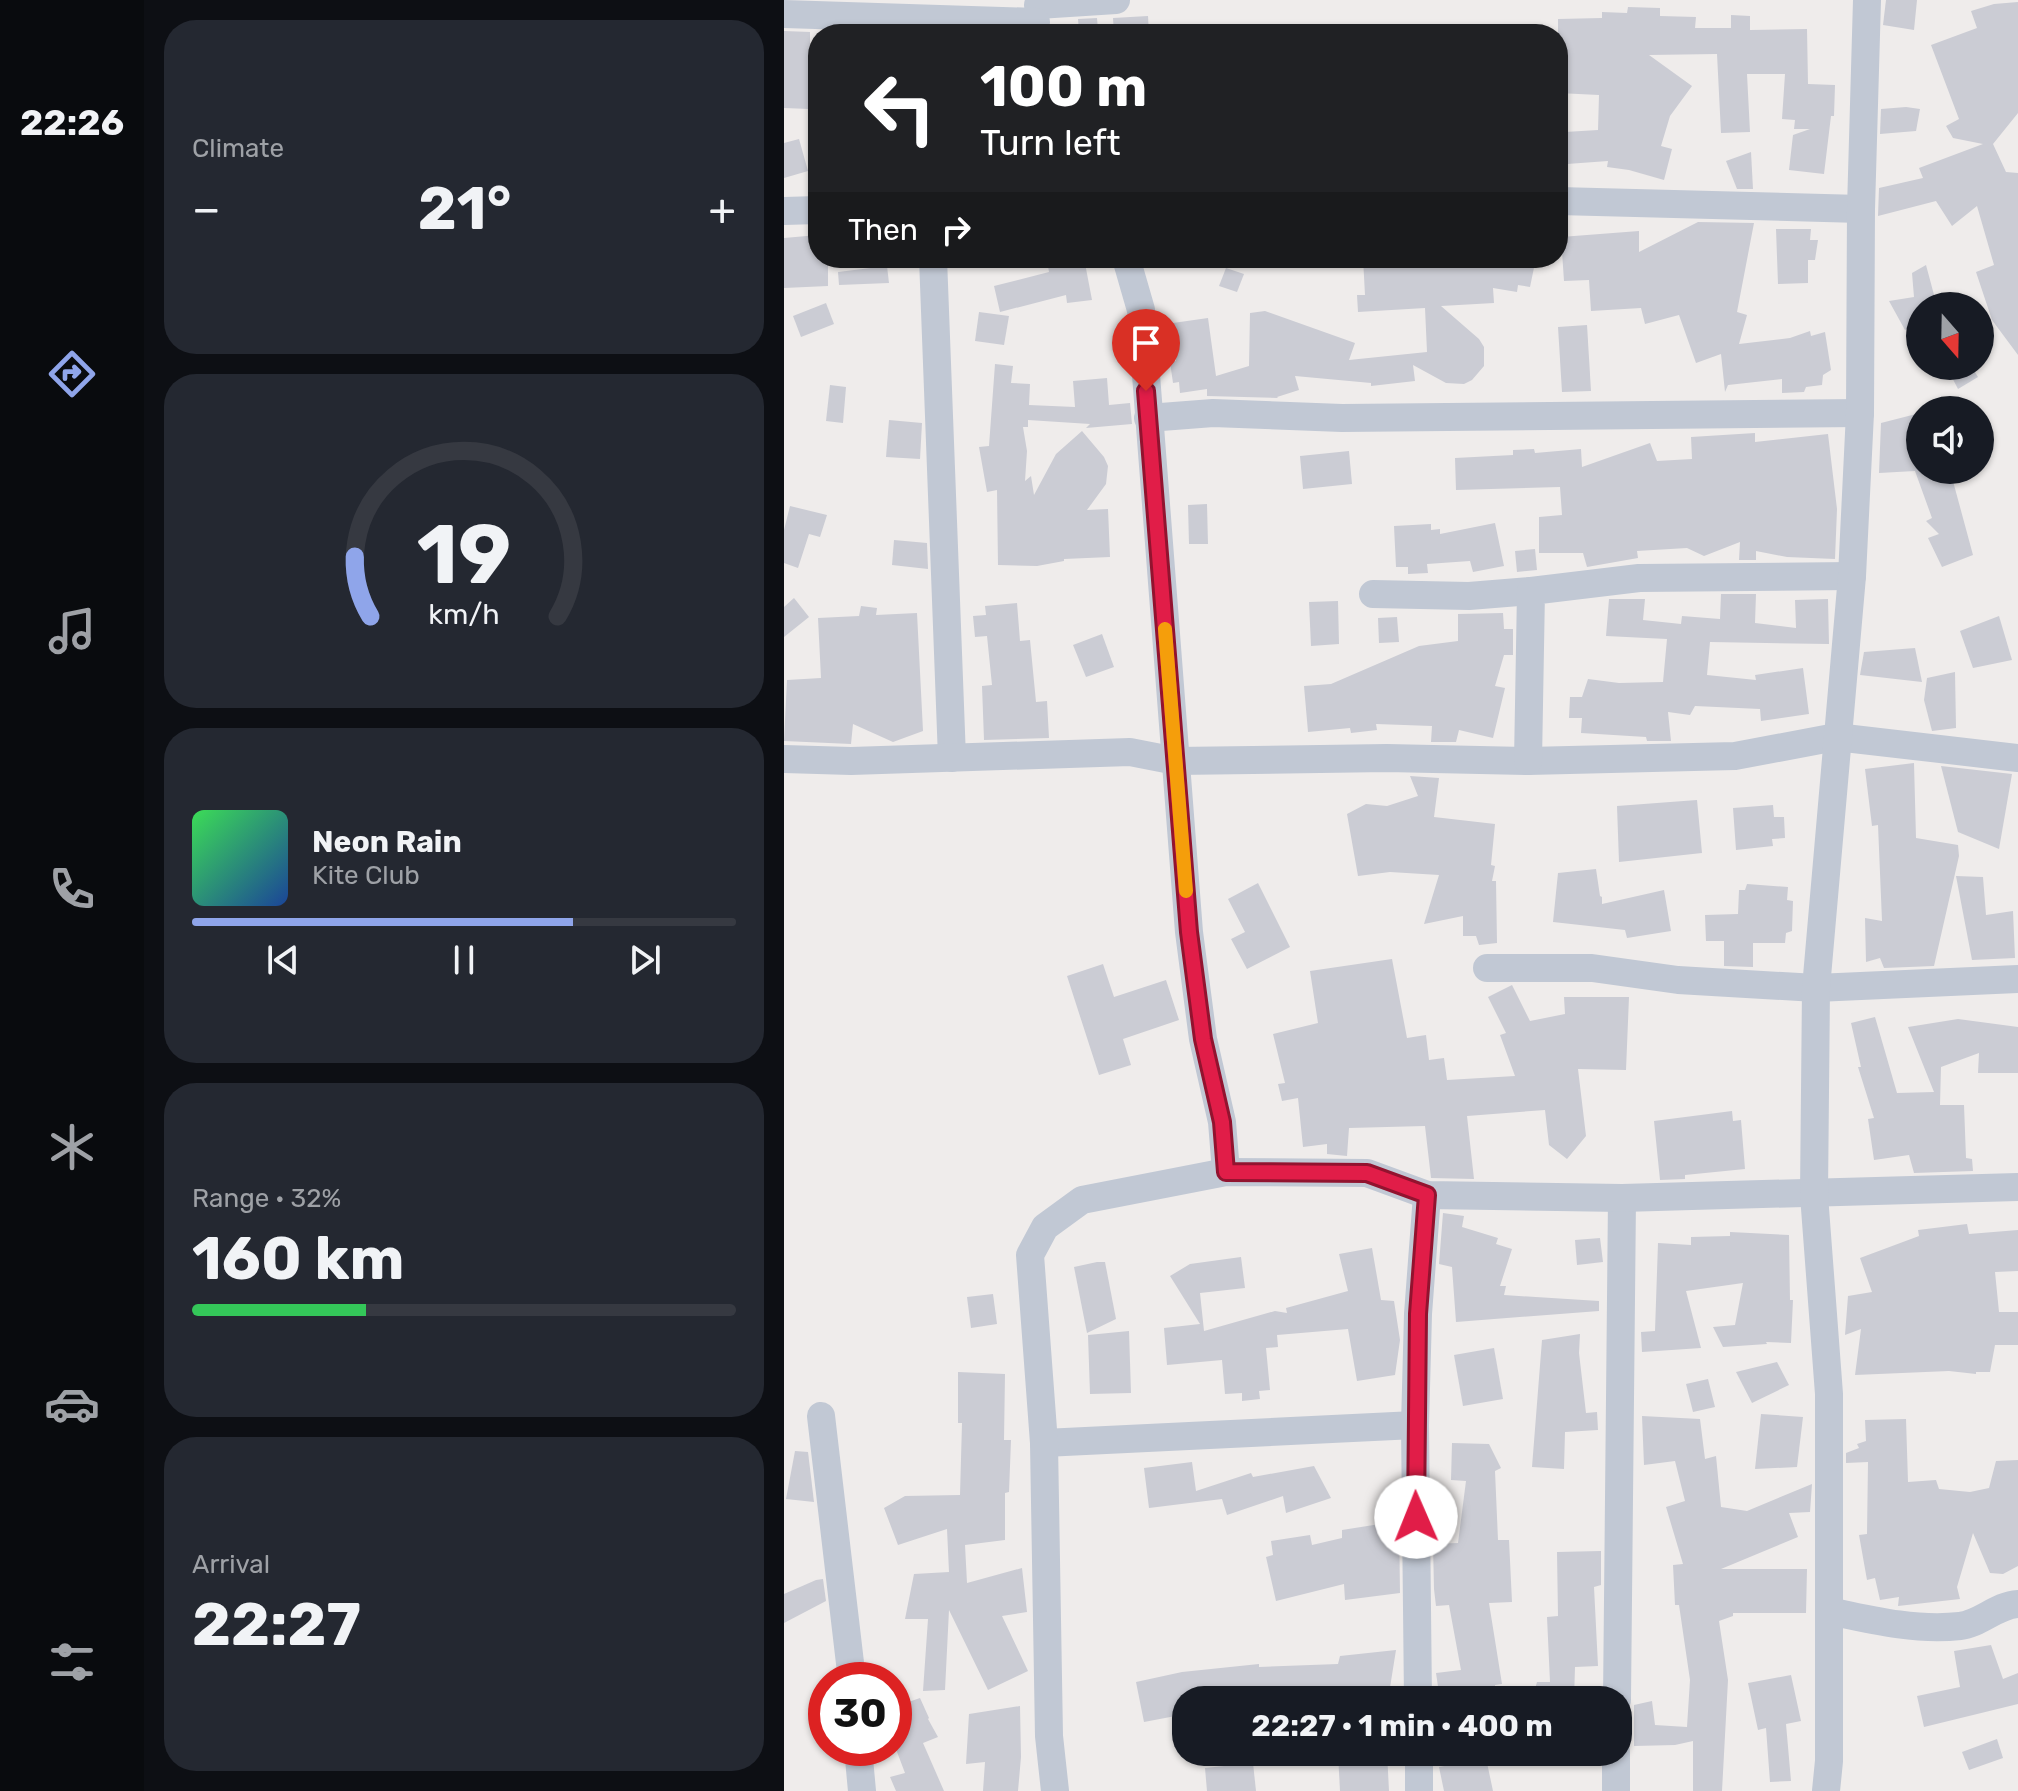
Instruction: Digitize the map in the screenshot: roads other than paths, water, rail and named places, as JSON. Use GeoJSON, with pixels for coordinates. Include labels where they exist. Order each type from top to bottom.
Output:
{"type":"FeatureCollection","features":[{"type":"Feature","properties":{"kind":"street"},"geometry":{"type":"LineString","coordinates":[[784,14],[1037,15],[1116,0]]}},
{"type":"Feature","properties":{"kind":"street"},"geometry":{"type":"LineString","coordinates":[[1826,1791],[1829,1761],[1829,1394],[1814,1195],[1816,988],[1852,576],[1860,413],[1861,209],[1867,0]]}},
{"type":"Feature","properties":{"kind":"street"},"geometry":{"type":"LineString","coordinates":[[1568,201],[1861,209]]}},
{"type":"Feature","properties":{"kind":"street"},"geometry":{"type":"LineString","coordinates":[[784,211],[808,210]]}},
{"type":"Feature","properties":{"kind":"street"},"geometry":{"type":"LineString","coordinates":[[933,268],[952,758]]}},
{"type":"Feature","properties":{"kind":"street"},"geometry":{"type":"LineString","coordinates":[[1129,268],[1141,310],[1189,932],[1203,1039],[1222,1122],[1226,1172]]}},
{"type":"Feature","properties":{"kind":"street"},"geometry":{"type":"LineString","coordinates":[[1148,418],[1213,413],[1342,418],[1860,413]]}},
{"type":"Feature","properties":{"kind":"street"},"geometry":{"type":"LineString","coordinates":[[1373,594],[1469,596],[1639,578],[1852,576]]}},
{"type":"Feature","properties":{"kind":"street"},"geometry":{"type":"LineString","coordinates":[[1528,761],[1531,591]]}},
{"type":"Feature","properties":{"kind":"street"},"geometry":{"type":"LineString","coordinates":[[784,759],[851,761],[1130,752],[1176,761],[1387,758],[1528,761],[1735,756],[1836,737],[2018,758]]}},
{"type":"Feature","properties":{"kind":"street"},"geometry":{"type":"LineString","coordinates":[[1487,968],[1592,968],[1678,980],[1816,988],[2018,979]]}},
{"type":"Feature","properties":{"kind":"street"},"geometry":{"type":"LineString","coordinates":[[1055,1791],[1049,1736],[1044,1443],[1030,1255],[1045,1227],[1082,1200],[1226,1172],[1367,1173],[1427,1195],[1622,1198],[2018,1187]]}},
{"type":"Feature","properties":{"kind":"street"},"geometry":{"type":"LineString","coordinates":[[1418,1686],[1415,1425],[1418,1314],[1427,1195]]}},
{"type":"Feature","properties":{"kind":"street"},"geometry":{"type":"LineString","coordinates":[[1617,1686],[1622,1198]]}},
{"type":"Feature","properties":{"kind":"street"},"geometry":{"type":"LineString","coordinates":[[821,1416],[850,1662]]}},
{"type":"Feature","properties":{"kind":"street"},"geometry":{"type":"LineString","coordinates":[[1044,1443],[1415,1425]]}},
{"type":"Feature","properties":{"kind":"street"},"geometry":{"type":"LineString","coordinates":[[1829,1611],[1887,1624],[1963,1626],[2008,1604],[2018,1604]]}},
{"type":"Feature","properties":{"kind":"street"},"geometry":{"type":"LineString","coordinates":[[860,1766],[862,1791]]}},
{"type":"Feature","properties":{"kind":"street"},"geometry":{"type":"LineString","coordinates":[[1419,1766],[1419,1791]]}},
{"type":"Feature","properties":{"kind":"street"},"geometry":{"type":"LineString","coordinates":[[1616,1766],[1616,1791]]}}]}
